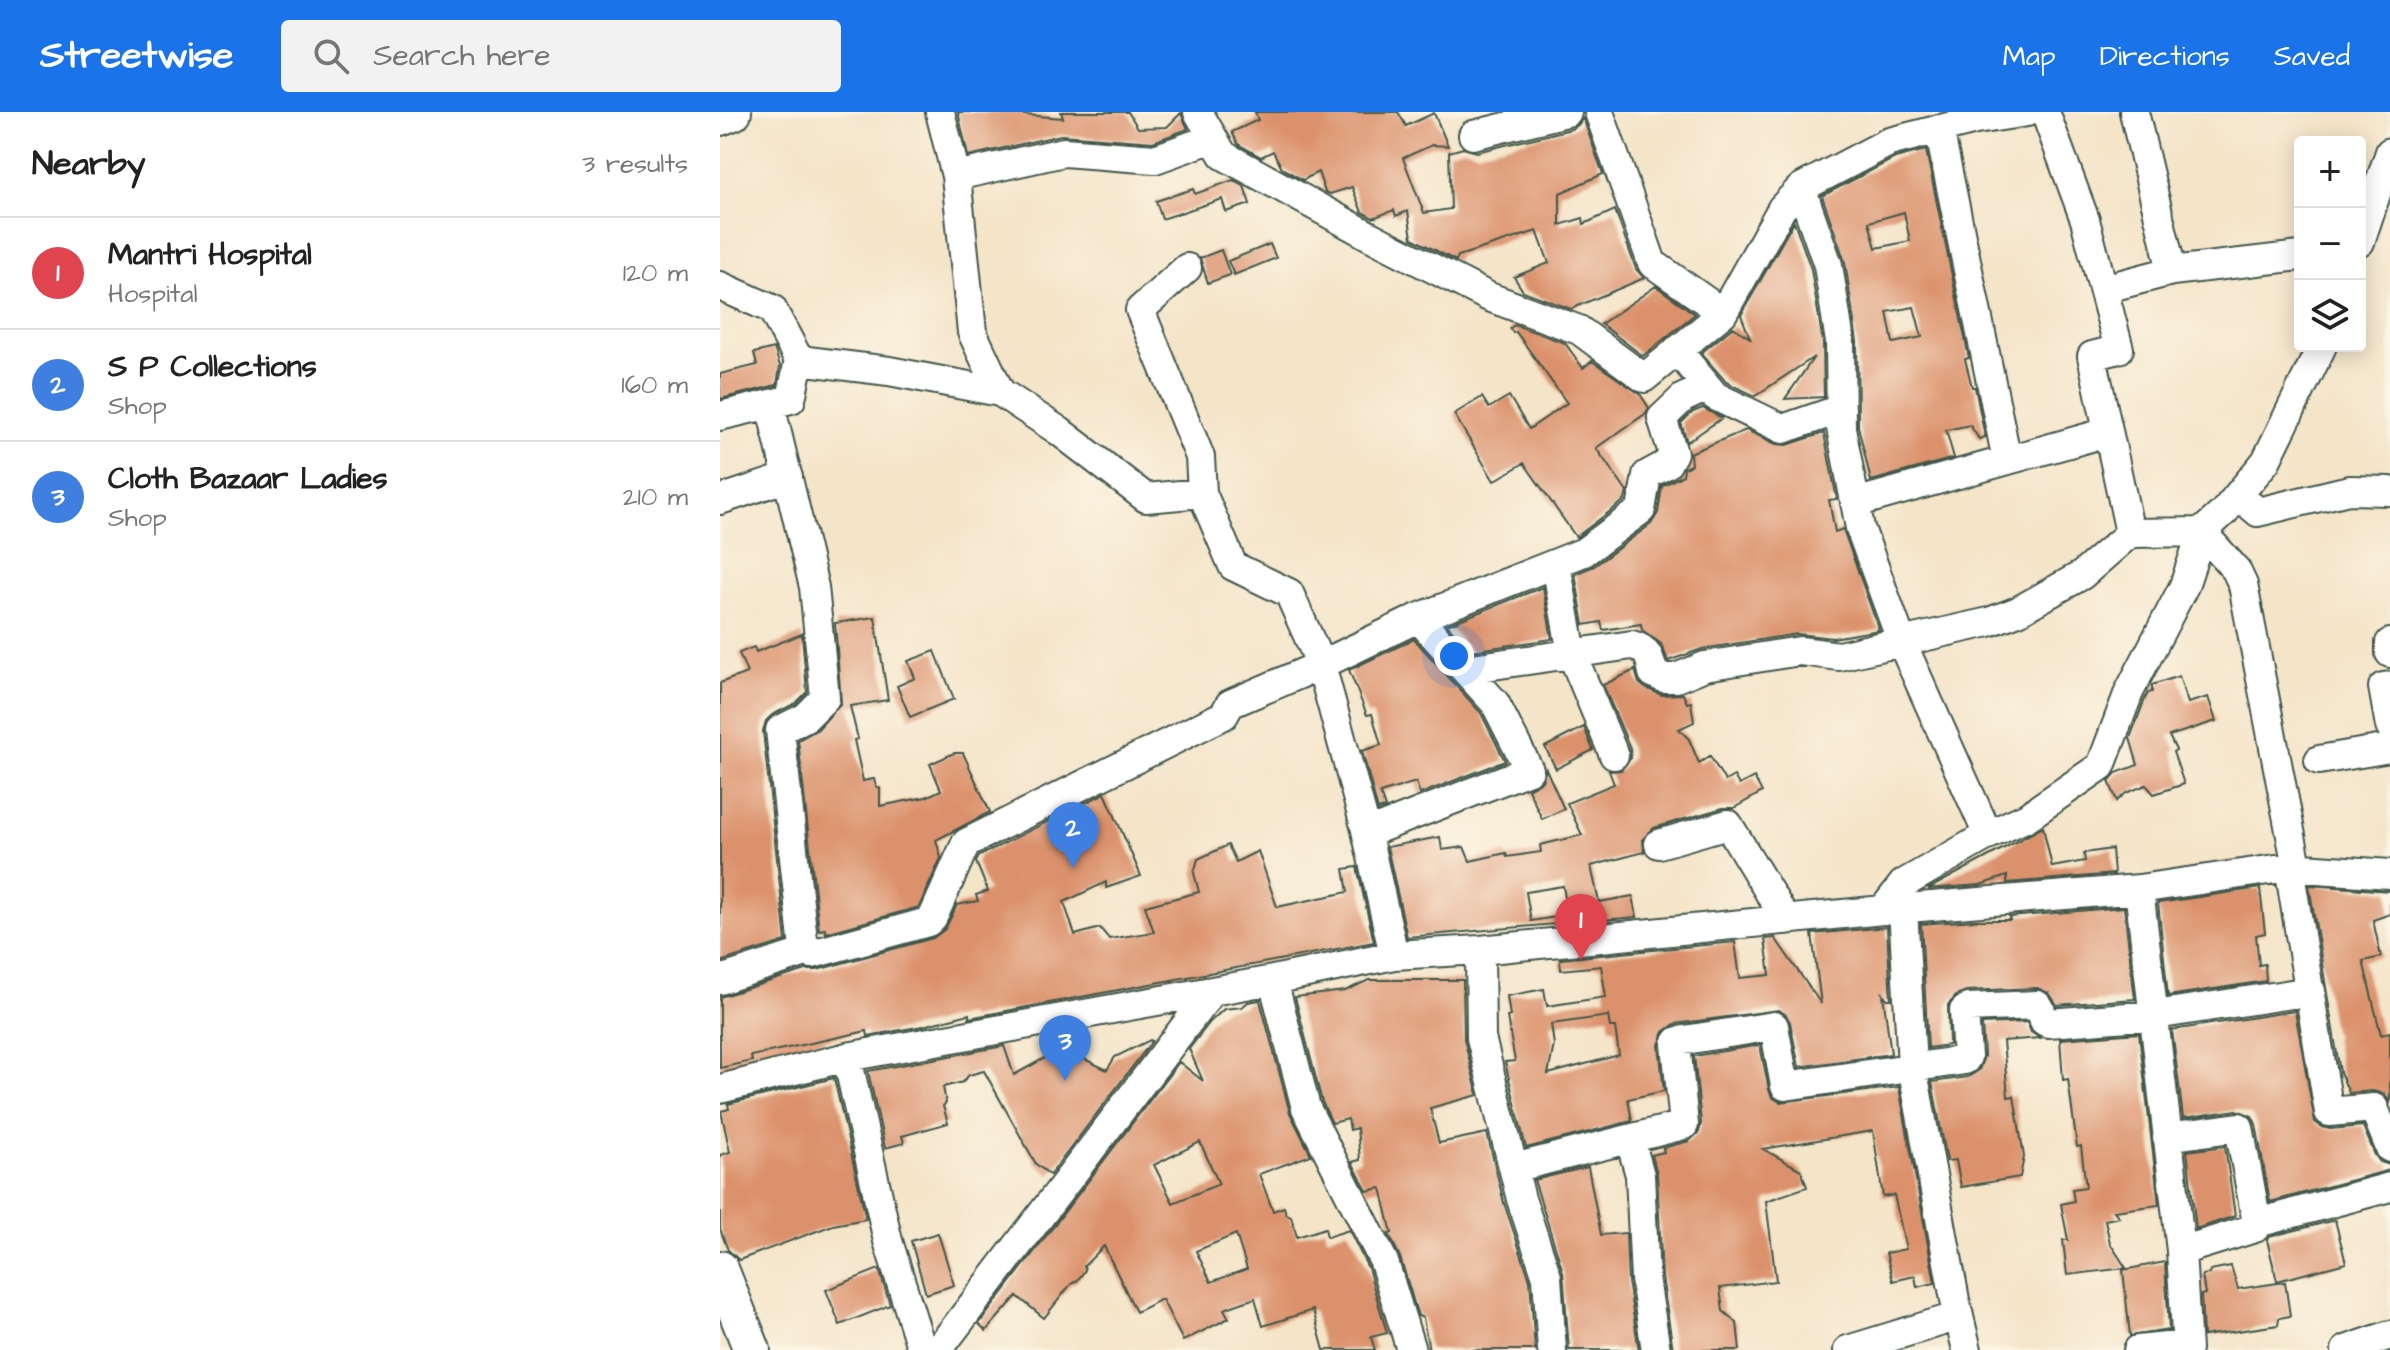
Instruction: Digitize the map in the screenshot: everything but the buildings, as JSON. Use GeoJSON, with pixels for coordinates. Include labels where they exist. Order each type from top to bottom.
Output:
{"type":"FeatureCollection","features":[{"type":"Feature","properties":{"kind":"main road"},"geometry":{"type":"LineString","coordinates":[[720,117],[733,112]]}},
{"type":"Feature","properties":{"kind":"main road"},"geometry":{"type":"LineString","coordinates":[[720,1269],[752,1350]]}},
{"type":"Feature","properties":{"kind":"main road"},"geometry":{"type":"LineString","coordinates":[[720,1303],[740,1350]]}},
{"type":"Feature","properties":{"kind":"street"},"geometry":{"type":"LineString","coordinates":[[940,112],[956,176],[972,332],[1000,392]]}},
{"type":"Feature","properties":{"kind":"street"},"geometry":{"type":"LineString","coordinates":[[1198,112],[1223,155],[1489,297],[1579,330],[1644,378],[1723,313],[1782,208],[1801,188],[1889,142],[1974,116],[2027,112]]}},
{"type":"Feature","properties":{"kind":"street"},"geometry":{"type":"LineString","coordinates":[[1473,135],[1567,112]]}},
{"type":"Feature","properties":{"kind":"street"},"geometry":{"type":"LineString","coordinates":[[1599,112],[1652,263],[1723,313]]}},
{"type":"Feature","properties":{"kind":"street"},"geometry":{"type":"LineString","coordinates":[[2045,112],[2085,220],[2119,349],[2092,356],[2130,533]]}},
{"type":"Feature","properties":{"kind":"street"},"geometry":{"type":"LineString","coordinates":[[2134,112],[2172,271]]}},
{"type":"Feature","properties":{"kind":"street"},"geometry":{"type":"LineString","coordinates":[[1939,129],[2007,460]]}},
{"type":"Feature","properties":{"kind":"street"},"geometry":{"type":"LineString","coordinates":[[956,176],[1064,152],[1155,159],[1213,138]]}},
{"type":"Feature","properties":{"kind":"street"},"geometry":{"type":"LineString","coordinates":[[2366,224],[2390,152]]}},
{"type":"Feature","properties":{"kind":"street"},"geometry":{"type":"LineString","coordinates":[[1801,188],[1828,265],[1840,342],[1841,428],[1860,528],[1902,643],[1988,835]]}},
{"type":"Feature","properties":{"kind":"street"},"geometry":{"type":"LineString","coordinates":[[2103,289],[2172,271],[2294,257]]}},
{"type":"Feature","properties":{"kind":"street"},"geometry":{"type":"LineString","coordinates":[[1187,268],[1140,310],[1200,457],[1202,493],[1233,566],[1289,593],[1321,665],[1367,833],[1394,955]]}},
{"type":"Feature","properties":{"kind":"street"},"geometry":{"type":"LineString","coordinates":[[720,286],[772,309],[799,360],[791,399],[720,416]]}},
{"type":"Feature","properties":{"kind":"street"},"geometry":{"type":"LineString","coordinates":[[1677,350],[1715,396],[1783,429],[1841,409]]}},
{"type":"Feature","properties":{"kind":"street"},"geometry":{"type":"LineString","coordinates":[[1967,1350],[1912,1066],[1893,909],[1903,884],[1988,835],[2027,817],[2101,766],[2129,692],[2184,586],[2202,532],[2266,461],[2319,352]]}},
{"type":"Feature","properties":{"kind":"street"},"geometry":{"type":"LineString","coordinates":[[799,360],[889,371],[1000,392],[1059,431],[1146,498],[1202,493]]}},
{"type":"Feature","properties":{"kind":"street"},"geometry":{"type":"LineString","coordinates":[[720,980],[806,952],[812,954],[928,922],[966,843],[1224,715],[1230,704],[1418,618],[1590,549],[1641,510],[1647,475],[1667,464],[1673,453],[1662,418],[1683,398],[1707,387]]}},
{"type":"Feature","properties":{"kind":"street"},"geometry":{"type":"LineString","coordinates":[[770,404],[814,587],[825,698],[806,717],[780,730],[806,952]]}},
{"type":"Feature","properties":{"kind":"street"},"geometry":{"type":"LineString","coordinates":[[1855,503],[2108,432]]}},
{"type":"Feature","properties":{"kind":"street"},"geometry":{"type":"LineString","coordinates":[[720,500],[788,477]]}},
{"type":"Feature","properties":{"kind":"street"},"geometry":{"type":"LineString","coordinates":[[2238,495],[2258,512],[2349,490],[2390,491]]}},
{"type":"Feature","properties":{"kind":"street"},"geometry":{"type":"LineString","coordinates":[[1465,669],[1632,645],[1643,647],[1650,656],[1653,673],[1663,678],[1676,678],[1705,666],[1800,651],[1839,656],[1902,643],[2018,611],[2082,575],[2130,533],[2202,532],[2236,570],[2243,585],[2293,867],[2329,1112],[2382,1103],[2390,1148]]}},
{"type":"Feature","properties":{"kind":"street"},"geometry":{"type":"LineString","coordinates":[[1556,564],[1572,654],[1614,755]]}},
{"type":"Feature","properties":{"kind":"street"},"geometry":{"type":"LineString","coordinates":[[1367,833],[1529,770],[1495,703],[1418,618]]}},
{"type":"Feature","properties":{"kind":"street"},"geometry":{"type":"LineString","coordinates":[[2390,643],[2390,653]]}},
{"type":"Feature","properties":{"kind":"street"},"geometry":{"type":"LineString","coordinates":[[2390,686],[2383,687],[2390,726]]}},
{"type":"Feature","properties":{"kind":"street"},"geometry":{"type":"LineString","coordinates":[[2319,760],[2390,748]]}},
{"type":"Feature","properties":{"kind":"street"},"geometry":{"type":"LineString","coordinates":[[1659,844],[1728,824],[1786,920]]}},
{"type":"Feature","properties":{"kind":"street"},"geometry":{"type":"LineString","coordinates":[[720,1089],[847,1057],[1394,955],[1480,950],[1893,909],[2139,889],[2293,867],[2390,874]]}},
{"type":"Feature","properties":{"kind":"street"},"geometry":{"type":"LineString","coordinates":[[2138,1350],[2187,1348],[2181,1251],[2139,889]]}},
{"type":"Feature","properties":{"kind":"street"},"geometry":{"type":"LineString","coordinates":[[1480,950],[1481,1038],[1514,1168],[1547,1277],[1552,1350]]}},
{"type":"Feature","properties":{"kind":"street"},"geometry":{"type":"LineString","coordinates":[[1273,980],[1306,1108],[1384,1262],[1411,1350]]}},
{"type":"Feature","properties":{"kind":"street"},"geometry":{"type":"LineString","coordinates":[[938,1350],[1212,991]]}},
{"type":"Feature","properties":{"kind":"street"},"geometry":{"type":"LineString","coordinates":[[1514,1168],[1685,1124],[1677,1041],[1774,1026],[1785,1086],[1967,1059],[1966,1008],[2037,1005],[2048,1023],[2155,1015],[2311,991]]}},
{"type":"Feature","properties":{"kind":"street"},"geometry":{"type":"LineString","coordinates":[[847,1057],[888,1241],[922,1350]]}},
{"type":"Feature","properties":{"kind":"street"},"geometry":{"type":"LineString","coordinates":[[2167,1137],[2239,1127],[2257,1223],[2255,1228],[2181,1251]]}},
{"type":"Feature","properties":{"kind":"street"},"geometry":{"type":"LineString","coordinates":[[1630,1140],[1640,1175],[1645,1279],[1656,1350]]}},
{"type":"Feature","properties":{"kind":"street"},"geometry":{"type":"LineString","coordinates":[[2257,1223],[2390,1187]]}},
{"type":"Feature","properties":{"kind":"street"},"geometry":{"type":"LineString","coordinates":[[1848,1350],[1959,1316]]}},
{"type":"Feature","properties":{"kind":"street"},"geometry":{"type":"LineString","coordinates":[[2346,1350],[2390,1335]]}},
{"type":"Feature","properties":{"kind":"place","name":"S P Collections"},"geometry":{"type":"Point","coordinates":[1073,868]}},
{"type":"Feature","properties":{"kind":"place","name":"Mantri Hospital"},"geometry":{"type":"Point","coordinates":[1581,960]}},
{"type":"Feature","properties":{"kind":"place","name":"Cloth Bazaar Ladies"},"geometry":{"type":"Point","coordinates":[1065,1081]}}]}
